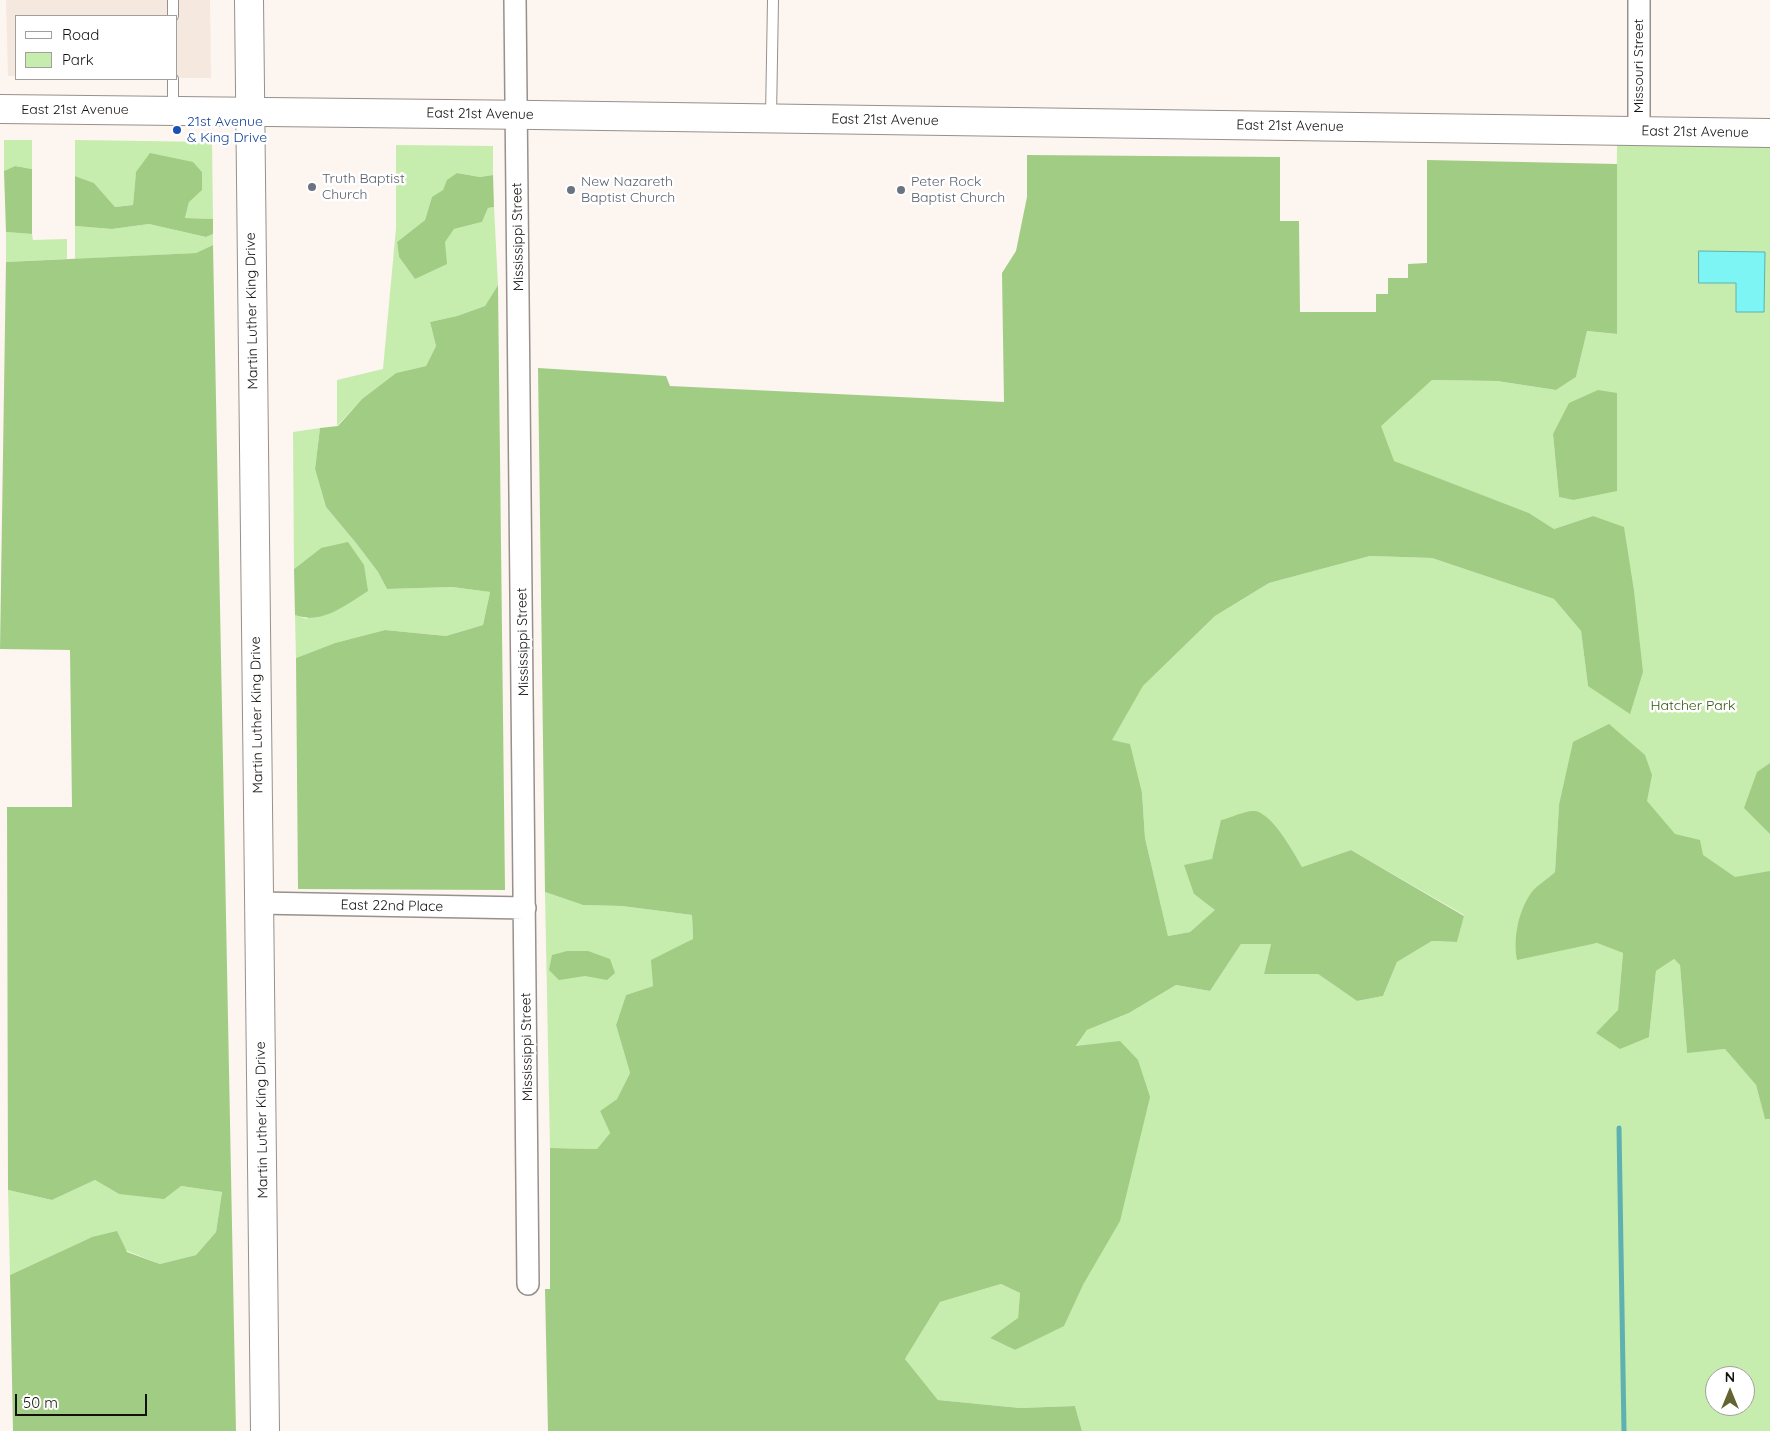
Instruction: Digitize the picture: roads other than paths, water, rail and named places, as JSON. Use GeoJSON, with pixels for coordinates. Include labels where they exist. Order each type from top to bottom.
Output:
{"type":"FeatureCollection","features":[{"type":"Feature","properties":{"kind":"street","name":"Martin Luther King Drive"},"geometry":{"type":"LineString","coordinates":[[249,0],[265,1431]]}},
{"type":"Feature","properties":{"kind":"street","name":"Mississippi Street"},"geometry":{"type":"LineString","coordinates":[[514,0],[517,115],[528,1284]]}},
{"type":"Feature","properties":{"kind":"street","name":"Missouri Street"},"geometry":{"type":"LineString","coordinates":[[1639,0],[1640,131]]}},
{"type":"Feature","properties":{"kind":"street","name":"East 21st Avenue"},"geometry":{"type":"LineString","coordinates":[[0,109],[1770,133]]}},
{"type":"Feature","properties":{"kind":"street","name":"East 22nd Place"},"geometry":{"type":"LineString","coordinates":[[259,903],[525,908]]}},
{"type":"Feature","properties":{"kind":"lane"},"geometry":{"type":"LineString","coordinates":[[173,0],[173,15]]}},
{"type":"Feature","properties":{"kind":"lane"},"geometry":{"type":"LineString","coordinates":[[771,118],[773,0]]}},
{"type":"Feature","properties":{"kind":"lane"},"geometry":{"type":"LineString","coordinates":[[173,80],[173,110]]}},
{"type":"Feature","properties":{"kind":"water"},"geometry":{"type":"Polygon","coordinates":[[[1699,251],[1765,252],[1764,312],[1736,312],[1736,283],[1699,283],[1699,251]]]}},
{"type":"Feature","properties":{"kind":"waterway"},"geometry":{"type":"LineString","coordinates":[[1619,1128],[1624,1431]]}},
{"type":"Feature","properties":{"kind":"place","name":"21st Avenue & King Drive"},"geometry":{"type":"Point","coordinates":[177,130]}},
{"type":"Feature","properties":{"kind":"place","name":"Truth Baptist Church"},"geometry":{"type":"Point","coordinates":[312,187]}},
{"type":"Feature","properties":{"kind":"place","name":"New Nazareth Baptist Church"},"geometry":{"type":"Point","coordinates":[571,190]}},
{"type":"Feature","properties":{"kind":"place","name":"Peter Rock Baptist Church"},"geometry":{"type":"Point","coordinates":[901,190]}},
{"type":"Feature","properties":{"kind":"park label","name":"Hatcher Park"},"geometry":{"type":"Point","coordinates":[1693,706]}}]}
